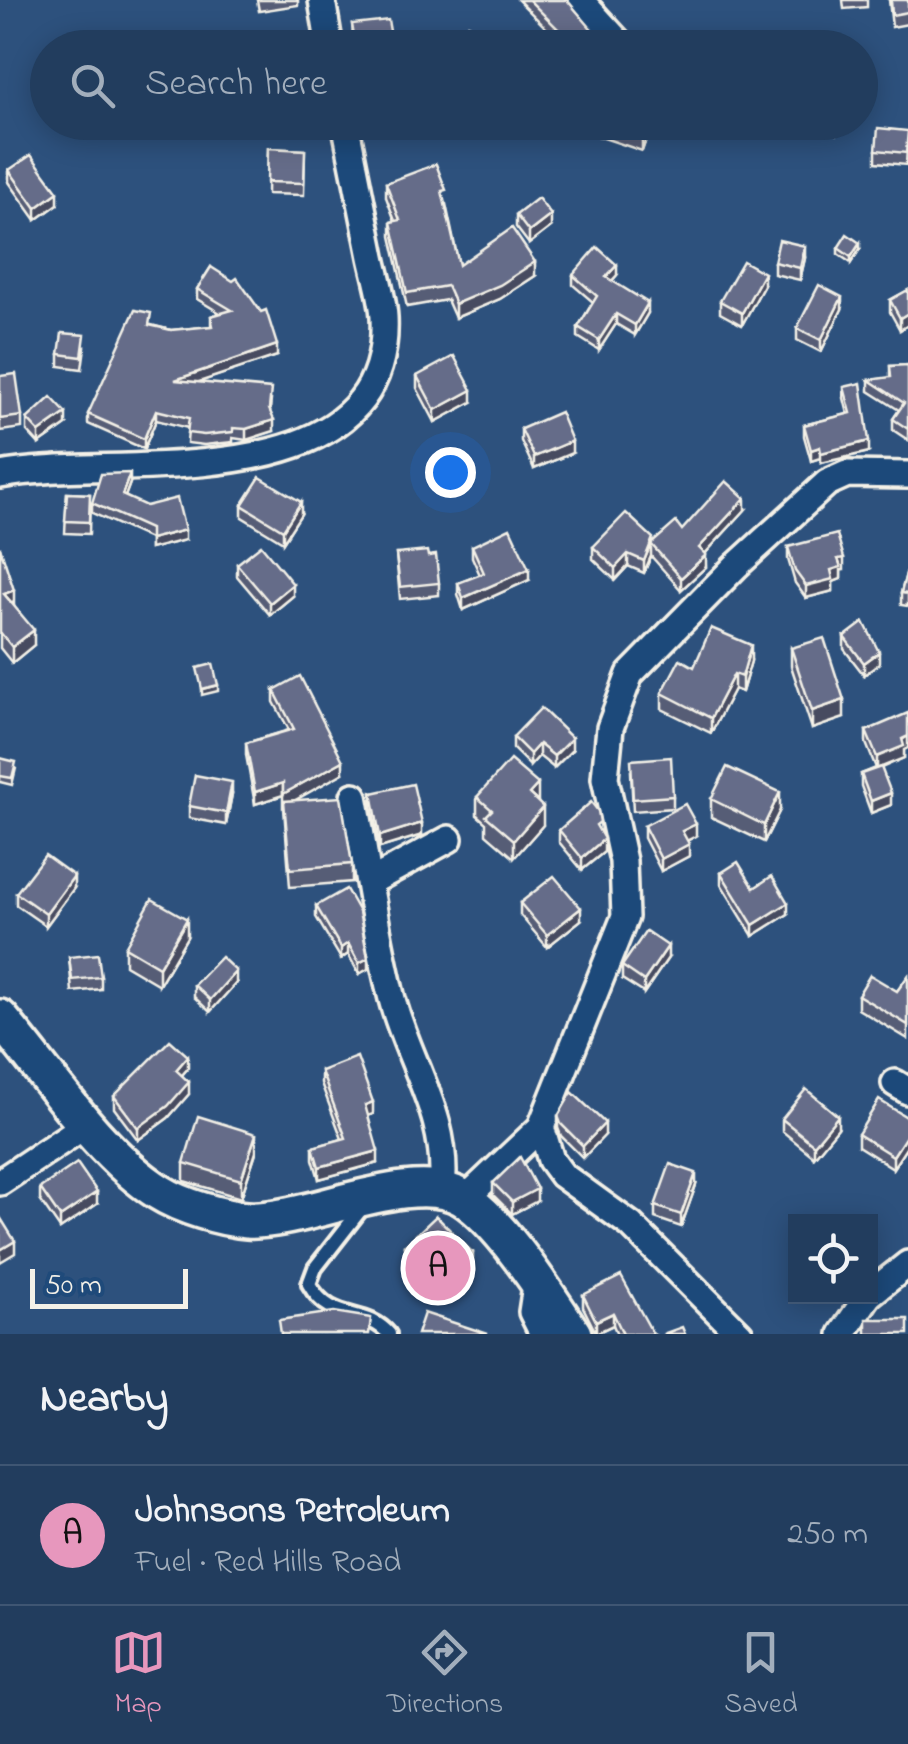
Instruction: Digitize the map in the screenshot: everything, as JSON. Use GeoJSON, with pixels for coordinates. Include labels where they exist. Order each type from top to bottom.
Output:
{"type":"FeatureCollection","features":[{"type":"Feature","properties":{"kind":"main road"},"geometry":{"type":"LineString","coordinates":[[0,1018],[87,1124],[160,1193],[248,1220],[371,1196],[454,1194],[536,1279],[573,1334]]}},
{"type":"Feature","properties":{"kind":"street"},"geometry":{"type":"LineString","coordinates":[[322,0],[327,30]]}},
{"type":"Feature","properties":{"kind":"street"},"geometry":{"type":"LineString","coordinates":[[580,0],[608,30]]}},
{"type":"Feature","properties":{"kind":"street"},"geometry":{"type":"LineString","coordinates":[[0,475],[176,466],[262,455],[334,427],[359,400],[378,365],[384,318],[349,140]]}},
{"type":"Feature","properties":{"kind":"street"},"geometry":{"type":"LineString","coordinates":[[354,796],[394,1005],[426,1082],[454,1194],[541,1126],[625,917],[623,861],[604,778],[610,728],[630,674],[736,566],[827,483],[848,474],[908,475]]}},
{"type":"Feature","properties":{"kind":"street"},"geometry":{"type":"LineString","coordinates":[[370,882],[449,839]]}},
{"type":"Feature","properties":{"kind":"street"},"geometry":{"type":"LineString","coordinates":[[0,1182],[87,1124]]}},
{"type":"Feature","properties":{"kind":"street"},"geometry":{"type":"LineString","coordinates":[[541,1126],[551,1160],[562,1175],[631,1225],[740,1334]]}},
{"type":"Feature","properties":{"kind":"street"},"geometry":{"type":"LineString","coordinates":[[878,1289],[908,1264]]}},
{"type":"Feature","properties":{"kind":"street"},"geometry":{"type":"LineString","coordinates":[[536,1279],[532,1312],[543,1334]]}},
{"type":"Feature","properties":{"kind":"street"},"geometry":{"type":"LineString","coordinates":[[842,1334],[863,1304]]}},
{"type":"Feature","properties":{"kind":"lane"},"geometry":{"type":"LineString","coordinates":[[371,1196],[315,1268],[310,1284],[318,1300],[333,1312],[380,1324],[389,1334]]}},
{"type":"Feature","properties":{"kind":"building"},"geometry":{"type":"Polygon","coordinates":[[[529,0],[567,0],[592,30],[559,30],[529,0]]]}},
{"type":"Feature","properties":{"kind":"building"},"geometry":{"type":"Polygon","coordinates":[[[891,0],[908,0],[908,12],[892,15],[891,0]]]}},
{"type":"Feature","properties":{"kind":"building"},"geometry":{"type":"Polygon","coordinates":[[[388,20],[390,30],[353,30],[352,24],[388,20]]]}},
{"type":"Feature","properties":{"kind":"building"},"geometry":{"type":"Polygon","coordinates":[[[878,128],[908,131],[906,153],[876,150],[878,128]]]}},
{"type":"Feature","properties":{"kind":"building"},"geometry":{"type":"Polygon","coordinates":[[[268,148],[305,150],[304,183],[267,182],[268,148]]]}},
{"type":"Feature","properties":{"kind":"building"},"geometry":{"type":"Polygon","coordinates":[[[31,155],[58,192],[36,208],[9,170],[31,155]]]}},
{"type":"Feature","properties":{"kind":"building"},"geometry":{"type":"Polygon","coordinates":[[[436,164],[446,190],[442,191],[459,265],[512,228],[535,262],[500,285],[455,304],[447,286],[407,293],[391,222],[400,220],[386,183],[436,164]]]}},
{"type":"Feature","properties":{"kind":"building"},"geometry":{"type":"Polygon","coordinates":[[[538,198],[551,215],[529,232],[516,215],[538,198]]]}},
{"type":"Feature","properties":{"kind":"building"},"geometry":{"type":"Polygon","coordinates":[[[847,234],[860,243],[851,257],[838,248],[847,234]]]}},
{"type":"Feature","properties":{"kind":"building"},"geometry":{"type":"Polygon","coordinates":[[[779,240],[805,246],[800,268],[774,262],[779,240]]]}},
{"type":"Feature","properties":{"kind":"building"},"geometry":{"type":"Polygon","coordinates":[[[597,247],[617,265],[606,277],[648,303],[635,325],[616,314],[599,340],[578,327],[597,296],[573,275],[597,247]]]}},
{"type":"Feature","properties":{"kind":"building"},"geometry":{"type":"Polygon","coordinates":[[[743,261],[764,273],[742,313],[720,301],[743,261]]]}},
{"type":"Feature","properties":{"kind":"building"},"geometry":{"type":"Polygon","coordinates":[[[211,267],[233,281],[237,278],[261,312],[266,310],[277,345],[175,380],[271,389],[269,409],[274,420],[246,429],[233,428],[233,432],[204,435],[187,433],[189,418],[156,410],[144,439],[88,414],[135,310],[151,313],[149,325],[171,330],[213,326],[211,316],[232,310],[197,289],[211,267]]]}},
{"type":"Feature","properties":{"kind":"building"},"geometry":{"type":"Polygon","coordinates":[[[819,285],[842,297],[821,340],[797,328],[819,285]]]}},
{"type":"Feature","properties":{"kind":"building"},"geometry":{"type":"Polygon","coordinates":[[[908,290],[908,313],[900,318],[890,300],[908,290]]]}},
{"type":"Feature","properties":{"kind":"building"},"geometry":{"type":"Polygon","coordinates":[[[62,333],[85,335],[82,357],[59,354],[62,333]]]}},
{"type":"Feature","properties":{"kind":"building"},"geometry":{"type":"Polygon","coordinates":[[[454,356],[472,390],[435,410],[417,376],[454,356]]]}},
{"type":"Feature","properties":{"kind":"building"},"geometry":{"type":"Polygon","coordinates":[[[908,365],[908,429],[893,419],[904,403],[869,380],[891,377],[890,366],[908,365]]]}},
{"type":"Feature","properties":{"kind":"building"},"geometry":{"type":"Polygon","coordinates":[[[16,374],[22,416],[0,419],[0,376],[16,374]]]}},
{"type":"Feature","properties":{"kind":"building"},"geometry":{"type":"Polygon","coordinates":[[[861,383],[869,441],[821,453],[820,447],[811,450],[804,425],[851,413],[844,387],[861,383]]]}},
{"type":"Feature","properties":{"kind":"building"},"geometry":{"type":"Polygon","coordinates":[[[51,397],[66,413],[39,432],[27,419],[51,397]]]}},
{"type":"Feature","properties":{"kind":"building"},"geometry":{"type":"Polygon","coordinates":[[[560,412],[572,441],[534,457],[521,429],[560,412]]]}},
{"type":"Feature","properties":{"kind":"building"},"geometry":{"type":"Polygon","coordinates":[[[130,473],[122,495],[146,506],[177,498],[185,530],[150,539],[150,529],[92,503],[101,474],[130,473]]]}},
{"type":"Feature","properties":{"kind":"building"},"geometry":{"type":"Polygon","coordinates":[[[260,477],[301,502],[283,530],[242,505],[260,477]]]}},
{"type":"Feature","properties":{"kind":"building"},"geometry":{"type":"Polygon","coordinates":[[[726,481],[745,498],[699,548],[706,555],[681,578],[651,544],[676,522],[682,530],[726,481]]]}},
{"type":"Feature","properties":{"kind":"building"},"geometry":{"type":"Polygon","coordinates":[[[67,493],[90,494],[89,522],[65,521],[67,493]]]}},
{"type":"Feature","properties":{"kind":"building"},"geometry":{"type":"Polygon","coordinates":[[[626,513],[653,538],[644,561],[628,554],[615,568],[593,547],[626,513]]]}},
{"type":"Feature","properties":{"kind":"building"},"geometry":{"type":"Polygon","coordinates":[[[510,528],[529,569],[463,598],[458,583],[484,573],[472,546],[510,528]]]}},
{"type":"Feature","properties":{"kind":"building"},"geometry":{"type":"Polygon","coordinates":[[[837,534],[844,558],[838,559],[841,567],[831,570],[833,579],[806,586],[795,571],[788,547],[837,534]]]}},
{"type":"Feature","properties":{"kind":"building"},"geometry":{"type":"Polygon","coordinates":[[[261,545],[293,584],[270,603],[237,564],[261,545]]]}},
{"type":"Feature","properties":{"kind":"building"},"geometry":{"type":"Polygon","coordinates":[[[0,547],[14,590],[4,594],[34,630],[12,647],[0,632],[0,547]]]}},
{"type":"Feature","properties":{"kind":"building"},"geometry":{"type":"Polygon","coordinates":[[[427,551],[428,556],[436,555],[439,583],[400,587],[396,554],[427,551]]]}},
{"type":"Feature","properties":{"kind":"building"},"geometry":{"type":"Polygon","coordinates":[[[908,566],[908,594],[901,593],[908,566]]]}},
{"type":"Feature","properties":{"kind":"building"},"geometry":{"type":"Polygon","coordinates":[[[864,622],[879,652],[864,663],[844,637],[864,622]]]}},
{"type":"Feature","properties":{"kind":"building"},"geometry":{"type":"Polygon","coordinates":[[[711,628],[751,645],[742,677],[734,674],[711,718],[662,693],[680,659],[694,667],[711,628]]]}},
{"type":"Feature","properties":{"kind":"building"},"geometry":{"type":"Polygon","coordinates":[[[824,638],[844,700],[812,711],[791,648],[824,638]]]}},
{"type":"Feature","properties":{"kind":"building"},"geometry":{"type":"Polygon","coordinates":[[[213,664],[218,685],[202,689],[197,668],[213,664]]]}},
{"type":"Feature","properties":{"kind":"building"},"geometry":{"type":"Polygon","coordinates":[[[300,676],[343,761],[283,794],[283,783],[255,792],[246,743],[294,729],[274,690],[300,676]]]}},
{"type":"Feature","properties":{"kind":"building"},"geometry":{"type":"Polygon","coordinates":[[[541,708],[572,738],[554,756],[539,744],[530,754],[513,737],[541,708]]]}},
{"type":"Feature","properties":{"kind":"building"},"geometry":{"type":"Polygon","coordinates":[[[908,713],[904,746],[877,757],[866,731],[908,713]]]}},
{"type":"Feature","properties":{"kind":"building"},"geometry":{"type":"Polygon","coordinates":[[[671,757],[673,796],[633,799],[631,760],[671,757]]]}},
{"type":"Feature","properties":{"kind":"building"},"geometry":{"type":"Polygon","coordinates":[[[0,758],[16,762],[12,778],[0,776],[0,758]]]}},
{"type":"Feature","properties":{"kind":"building"},"geometry":{"type":"Polygon","coordinates":[[[510,760],[538,784],[529,794],[543,807],[514,840],[486,816],[492,810],[477,797],[510,760]]]}},
{"type":"Feature","properties":{"kind":"building"},"geometry":{"type":"Polygon","coordinates":[[[727,767],[780,792],[764,825],[711,799],[727,767]]]}},
{"type":"Feature","properties":{"kind":"building"},"geometry":{"type":"Polygon","coordinates":[[[881,767],[891,793],[871,801],[861,774],[881,767]]]}},
{"type":"Feature","properties":{"kind":"building"},"geometry":{"type":"Polygon","coordinates":[[[195,775],[232,782],[226,813],[189,806],[195,775]]]}},
{"type":"Feature","properties":{"kind":"building"},"geometry":{"type":"Polygon","coordinates":[[[413,784],[422,823],[380,836],[372,793],[413,784]]]}},
{"type":"Feature","properties":{"kind":"building"},"geometry":{"type":"Polygon","coordinates":[[[341,797],[352,864],[290,869],[284,801],[341,797]]]}},
{"type":"Feature","properties":{"kind":"building"},"geometry":{"type":"Polygon","coordinates":[[[591,802],[598,811],[600,822],[596,825],[604,839],[582,858],[559,830],[591,802]]]}},
{"type":"Feature","properties":{"kind":"building"},"geometry":{"type":"Polygon","coordinates":[[[685,804],[696,824],[682,831],[689,844],[661,859],[644,826],[685,804]]]}},
{"type":"Feature","properties":{"kind":"building"},"geometry":{"type":"Polygon","coordinates":[[[45,855],[74,876],[46,914],[16,893],[45,855]]]}},
{"type":"Feature","properties":{"kind":"building"},"geometry":{"type":"Polygon","coordinates":[[[738,862],[754,888],[772,876],[788,903],[753,925],[721,873],[738,862]]]}},
{"type":"Feature","properties":{"kind":"building"},"geometry":{"type":"Polygon","coordinates":[[[554,876],[581,908],[547,935],[520,903],[554,876]]]}},
{"type":"Feature","properties":{"kind":"building"},"geometry":{"type":"Polygon","coordinates":[[[346,889],[359,912],[368,958],[359,963],[348,943],[341,948],[316,906],[346,889]]]}},
{"type":"Feature","properties":{"kind":"building"},"geometry":{"type":"Polygon","coordinates":[[[152,899],[187,919],[159,967],[125,947],[152,899]]]}},
{"type":"Feature","properties":{"kind":"building"},"geometry":{"type":"Polygon","coordinates":[[[646,931],[668,946],[644,981],[622,966],[646,931]]]}},
{"type":"Feature","properties":{"kind":"building"},"geometry":{"type":"Polygon","coordinates":[[[98,954],[101,977],[72,980],[69,957],[98,954]]]}},
{"type":"Feature","properties":{"kind":"building"},"geometry":{"type":"Polygon","coordinates":[[[221,957],[236,971],[210,1000],[194,985],[221,957]]]}},
{"type":"Feature","properties":{"kind":"building"},"geometry":{"type":"Polygon","coordinates":[[[870,975],[897,991],[908,976],[908,1025],[858,995],[870,975]]]}},
{"type":"Feature","properties":{"kind":"building"},"geometry":{"type":"Polygon","coordinates":[[[170,1040],[188,1056],[176,1070],[189,1082],[168,1106],[138,1128],[114,1096],[170,1040]]]}},
{"type":"Feature","properties":{"kind":"building"},"geometry":{"type":"Polygon","coordinates":[[[357,1057],[373,1102],[365,1105],[378,1151],[319,1167],[313,1147],[346,1138],[321,1071],[357,1057]]]}},
{"type":"Feature","properties":{"kind":"building"},"geometry":{"type":"Polygon","coordinates":[[[806,1089],[838,1116],[814,1145],[782,1119],[806,1089]]]}},
{"type":"Feature","properties":{"kind":"building"},"geometry":{"type":"Polygon","coordinates":[[[572,1092],[605,1123],[583,1146],[558,1116],[572,1092]]]}},
{"type":"Feature","properties":{"kind":"building"},"geometry":{"type":"Polygon","coordinates":[[[879,1100],[908,1118],[908,1133],[893,1156],[858,1134],[879,1100]]]}},
{"type":"Feature","properties":{"kind":"building"},"geometry":{"type":"Polygon","coordinates":[[[198,1116],[256,1134],[241,1180],[184,1163],[198,1116]]]}},
{"type":"Feature","properties":{"kind":"building"},"geometry":{"type":"Polygon","coordinates":[[[520,1157],[537,1189],[512,1202],[493,1183],[520,1157]]]}},
{"type":"Feature","properties":{"kind":"building"},"geometry":{"type":"Polygon","coordinates":[[[77,1163],[97,1192],[60,1217],[40,1188],[77,1163]]]}},
{"type":"Feature","properties":{"kind":"building"},"geometry":{"type":"Polygon","coordinates":[[[670,1164],[696,1173],[681,1215],[655,1206],[670,1164]]]}},
{"type":"Feature","properties":{"kind":"building"},"geometry":{"type":"Polygon","coordinates":[[[436,1216],[473,1253],[440,1284],[404,1246],[436,1216]]]}},
{"type":"Feature","properties":{"kind":"building"},"geometry":{"type":"Polygon","coordinates":[[[0,1217],[15,1241],[0,1250],[0,1217]]]}},
{"type":"Feature","properties":{"kind":"building"},"geometry":{"type":"Polygon","coordinates":[[[621,1276],[653,1334],[623,1334],[613,1313],[596,1321],[583,1295],[621,1276]]]}},
{"type":"Feature","properties":{"kind":"building"},"geometry":{"type":"Polygon","coordinates":[[[334,1312],[371,1318],[369,1334],[281,1334],[279,1320],[334,1312]]]}},
{"type":"Feature","properties":{"kind":"building"},"geometry":{"type":"Polygon","coordinates":[[[424,1313],[488,1334],[417,1334],[424,1313]]]}},
{"type":"Feature","properties":{"kind":"building"},"geometry":{"type":"Polygon","coordinates":[[[866,1319],[908,1319],[908,1334],[866,1334],[866,1319]]]}},
{"type":"Feature","properties":{"kind":"building"},"geometry":{"type":"Polygon","coordinates":[[[682,1327],[685,1334],[663,1334],[682,1327]]]}},
{"type":"Feature","properties":{"kind":"place","name":"Johnsons Petroleum"},"geometry":{"type":"Point","coordinates":[438,1268]}}]}
